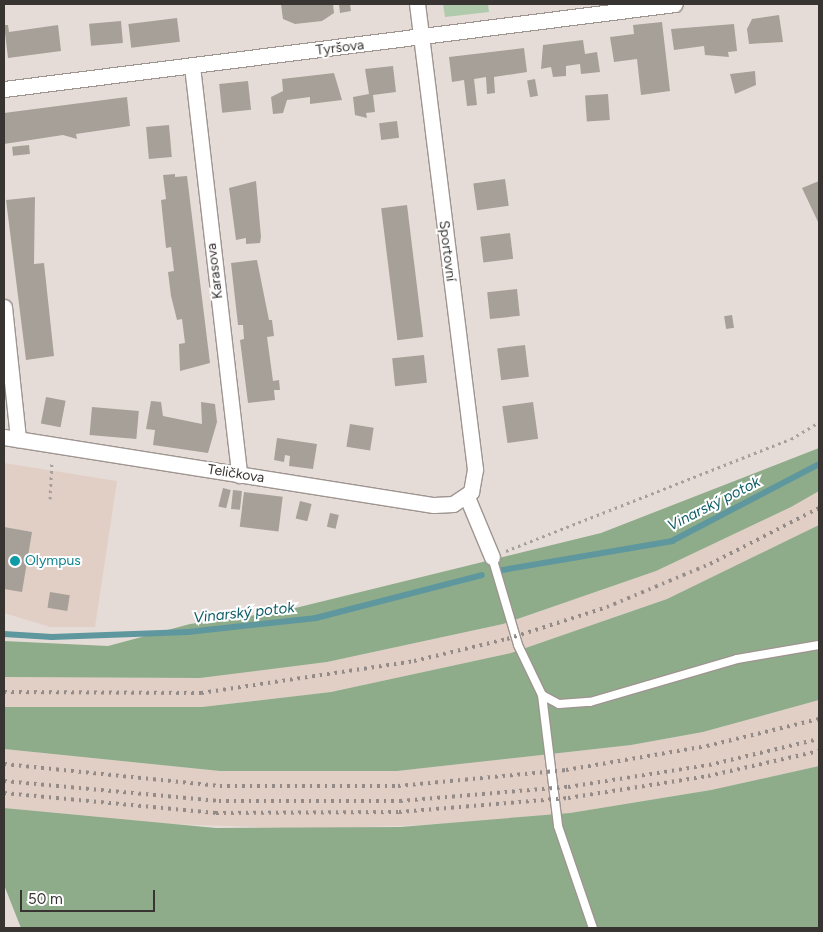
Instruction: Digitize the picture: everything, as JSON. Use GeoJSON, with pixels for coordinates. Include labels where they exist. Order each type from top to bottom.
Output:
{"type":"FeatureCollection","features":[{"type":"Feature","properties":{"kind":"street","name":"Sportovní"},"geometry":{"type":"LineString","coordinates":[[416,4],[475,469],[474,486],[467,497]]}},
{"type":"Feature","properties":{"kind":"street","name":"Tyršova"},"geometry":{"type":"LineString","coordinates":[[4,89],[420,38],[675,4]]}},
{"type":"Feature","properties":{"kind":"street","name":"Karasova"},"geometry":{"type":"LineString","coordinates":[[192,66],[239,475]]}},
{"type":"Feature","properties":{"kind":"street"},"geometry":{"type":"LineString","coordinates":[[4,307],[11,438]]}},
{"type":"Feature","properties":{"kind":"street","name":"Teličkova"},"geometry":{"type":"LineString","coordinates":[[11,438],[434,505],[467,497]]}},
{"type":"Feature","properties":{"kind":"street"},"geometry":{"type":"LineString","coordinates":[[467,497],[492,557]]}},
{"type":"Feature","properties":{"kind":"lane"},"geometry":{"type":"LineString","coordinates":[[492,557],[518,645],[542,695],[558,826],[593,928]]}},
{"type":"Feature","properties":{"kind":"lane"},"geometry":{"type":"LineString","coordinates":[[542,695],[559,704],[590,702],[737,659],[819,645]]}},
{"type":"Feature","properties":{"kind":"path"},"geometry":{"type":"LineString","coordinates":[[492,557],[792,439],[819,422]]}},
{"type":"Feature","properties":{"kind":"path"},"geometry":{"type":"LineString","coordinates":[[48,457],[54,470],[50,499]]}},
{"type":"Feature","properties":{"kind":"shaded area","name":"Olympus"},"geometry":{"type":"Polygon","coordinates":[[[4,463],[117,481],[95,627],[50,627],[4,613],[4,463]]]}},
{"type":"Feature","properties":{"kind":"shaded area"},"geometry":{"type":"Polygon","coordinates":[[[819,491],[819,525],[805,533],[667,599],[511,653],[331,692],[202,707],[4,707],[4,677],[200,678],[327,662],[503,624],[656,571],[819,491]]]}},
{"type":"Feature","properties":{"kind":"shaded area"},"geometry":{"type":"Polygon","coordinates":[[[819,700],[819,766],[711,790],[570,813],[475,823],[309,829],[143,823],[4,808],[4,749],[220,771],[397,771],[631,745],[704,732],[819,700]]]}},
{"type":"Feature","properties":{"kind":"green space"},"geometry":{"type":"Polygon","coordinates":[[[443,4],[488,4],[489,12],[445,17],[443,4]]]}},
{"type":"Feature","properties":{"kind":"green space"},"geometry":{"type":"Polygon","coordinates":[[[819,448],[819,491],[791,507],[656,571],[503,624],[327,662],[200,678],[4,677],[4,641],[108,646],[190,624],[279,612],[601,533],[819,448]]]}},
{"type":"Feature","properties":{"kind":"green space"},"geometry":{"type":"Polygon","coordinates":[[[819,525],[819,700],[703,732],[631,745],[397,771],[220,771],[4,749],[4,707],[202,707],[331,692],[511,653],[667,599],[819,525]]]}},
{"type":"Feature","properties":{"kind":"green space"},"geometry":{"type":"Polygon","coordinates":[[[819,766],[819,928],[21,928],[4,885],[4,808],[216,828],[400,827],[570,813],[711,790],[819,766]]]}},
{"type":"Feature","properties":{"kind":"building"},"geometry":{"type":"Polygon","coordinates":[[[281,4],[333,4],[334,13],[322,21],[295,24],[283,19],[281,4]]]}},
{"type":"Feature","properties":{"kind":"building"},"geometry":{"type":"Polygon","coordinates":[[[339,4],[350,4],[351,11],[340,13],[339,4]]]}},
{"type":"Feature","properties":{"kind":"building"},"geometry":{"type":"Polygon","coordinates":[[[779,15],[783,42],[749,44],[747,29],[752,19],[779,15]]]}},
{"type":"Feature","properties":{"kind":"building"},"geometry":{"type":"Polygon","coordinates":[[[177,18],[180,42],[131,48],[128,24],[177,18]]]}},
{"type":"Feature","properties":{"kind":"building"},"geometry":{"type":"Polygon","coordinates":[[[121,21],[123,43],[91,46],[89,24],[121,21]]]}},
{"type":"Feature","properties":{"kind":"building"},"geometry":{"type":"Polygon","coordinates":[[[662,22],[670,91],[641,95],[637,59],[614,62],[610,37],[634,34],[633,25],[662,22]]]}},
{"type":"Feature","properties":{"kind":"building"},"geometry":{"type":"Polygon","coordinates":[[[734,24],[737,51],[728,52],[729,57],[705,55],[704,46],[674,50],[671,29],[734,24]]]}},
{"type":"Feature","properties":{"kind":"building"},"geometry":{"type":"Polygon","coordinates":[[[4,25],[8,25],[9,32],[58,25],[61,51],[8,58],[4,25]]]}},
{"type":"Feature","properties":{"kind":"building"},"geometry":{"type":"Polygon","coordinates":[[[583,40],[585,54],[597,52],[600,72],[581,74],[580,64],[566,66],[566,76],[553,77],[551,67],[541,69],[543,45],[583,40]]]}},
{"type":"Feature","properties":{"kind":"building"},"geometry":{"type":"Polygon","coordinates":[[[524,48],[527,72],[494,77],[495,93],[487,94],[486,77],[474,79],[477,105],[467,106],[464,80],[452,82],[449,57],[524,48]]]}},
{"type":"Feature","properties":{"kind":"building"},"geometry":{"type":"Polygon","coordinates":[[[393,66],[396,92],[373,95],[375,112],[366,113],[367,118],[355,115],[353,97],[369,94],[365,69],[393,66]]]}},
{"type":"Feature","properties":{"kind":"building"},"geometry":{"type":"Polygon","coordinates":[[[755,71],[756,85],[735,94],[730,74],[755,71]]]}},
{"type":"Feature","properties":{"kind":"building"},"geometry":{"type":"Polygon","coordinates":[[[334,73],[342,100],[310,104],[310,97],[287,100],[283,113],[273,114],[271,97],[283,91],[282,79],[334,73]]]}},
{"type":"Feature","properties":{"kind":"building"},"geometry":{"type":"Polygon","coordinates":[[[535,79],[538,96],[530,97],[527,80],[535,79]]]}},
{"type":"Feature","properties":{"kind":"building"},"geometry":{"type":"Polygon","coordinates":[[[248,81],[251,110],[222,113],[219,84],[248,81]]]}},
{"type":"Feature","properties":{"kind":"building"},"geometry":{"type":"Polygon","coordinates":[[[608,94],[610,120],[587,122],[585,96],[608,94]]]}},
{"type":"Feature","properties":{"kind":"building"},"geometry":{"type":"Polygon","coordinates":[[[127,97],[130,126],[76,134],[77,139],[63,135],[4,144],[4,113],[127,97]]]}},
{"type":"Feature","properties":{"kind":"building"},"geometry":{"type":"Polygon","coordinates":[[[397,121],[399,138],[381,140],[379,123],[397,121]]]}},
{"type":"Feature","properties":{"kind":"building"},"geometry":{"type":"Polygon","coordinates":[[[169,125],[172,157],[149,159],[146,127],[169,125]]]}},
{"type":"Feature","properties":{"kind":"building"},"geometry":{"type":"Polygon","coordinates":[[[29,145],[30,154],[13,156],[12,147],[29,145]]]}},
{"type":"Feature","properties":{"kind":"building"},"geometry":{"type":"Polygon","coordinates":[[[175,174],[175,177],[187,176],[210,363],[180,371],[179,344],[185,343],[182,319],[177,320],[171,296],[168,272],[174,271],[171,247],[166,248],[161,200],[166,199],[163,175],[175,174]]]}},
{"type":"Feature","properties":{"kind":"building"},"geometry":{"type":"Polygon","coordinates":[[[505,179],[509,206],[477,210],[473,183],[505,179]]]}},
{"type":"Feature","properties":{"kind":"building"},"geometry":{"type":"Polygon","coordinates":[[[256,181],[261,237],[260,243],[246,244],[246,238],[236,240],[229,188],[256,181]]]}},
{"type":"Feature","properties":{"kind":"building"},"geometry":{"type":"Polygon","coordinates":[[[819,181],[819,224],[802,188],[819,181]]]}},
{"type":"Feature","properties":{"kind":"building"},"geometry":{"type":"Polygon","coordinates":[[[35,197],[34,264],[44,263],[54,356],[26,360],[6,200],[35,197]]]}},
{"type":"Feature","properties":{"kind":"building"},"geometry":{"type":"Polygon","coordinates":[[[407,205],[423,337],[397,340],[381,208],[407,205]]]}},
{"type":"Feature","properties":{"kind":"building"},"geometry":{"type":"Polygon","coordinates":[[[510,233],[513,259],[483,262],[480,237],[510,233]]]}},
{"type":"Feature","properties":{"kind":"building"},"geometry":{"type":"Polygon","coordinates":[[[257,260],[269,320],[272,320],[274,336],[267,337],[273,381],[279,380],[280,390],[274,390],[275,400],[248,403],[240,340],[244,339],[243,325],[238,325],[231,263],[257,260]]]}},
{"type":"Feature","properties":{"kind":"building"},"geometry":{"type":"Polygon","coordinates":[[[517,289],[520,316],[490,319],[487,292],[517,289]]]}},
{"type":"Feature","properties":{"kind":"building"},"geometry":{"type":"Polygon","coordinates":[[[732,315],[734,328],[726,329],[724,316],[732,315]]]}},
{"type":"Feature","properties":{"kind":"building"},"geometry":{"type":"Polygon","coordinates":[[[525,345],[529,377],[501,380],[497,348],[525,345]]]}},
{"type":"Feature","properties":{"kind":"building"},"geometry":{"type":"Polygon","coordinates":[[[424,355],[427,383],[395,386],[392,358],[424,355]]]}},
{"type":"Feature","properties":{"kind":"building"},"geometry":{"type":"Polygon","coordinates":[[[46,397],[66,401],[60,427],[41,424],[46,397]]]}},
{"type":"Feature","properties":{"kind":"building"},"geometry":{"type":"Polygon","coordinates":[[[151,401],[161,402],[163,416],[202,424],[201,402],[215,404],[217,422],[208,453],[153,445],[155,430],[146,429],[151,401]]]}},
{"type":"Feature","properties":{"kind":"building"},"geometry":{"type":"Polygon","coordinates":[[[533,402],[538,439],[507,443],[502,406],[533,402]]]}},
{"type":"Feature","properties":{"kind":"building"},"geometry":{"type":"Polygon","coordinates":[[[92,407],[139,411],[136,439],[90,435],[92,407]]]}},
{"type":"Feature","properties":{"kind":"building"},"geometry":{"type":"Polygon","coordinates":[[[350,424],[374,428],[370,450],[346,447],[350,424]]]}},
{"type":"Feature","properties":{"kind":"building"},"geometry":{"type":"Polygon","coordinates":[[[277,438],[317,444],[313,469],[289,466],[290,456],[285,455],[284,462],[274,460],[277,438]]]}},
{"type":"Feature","properties":{"kind":"building"},"geometry":{"type":"Polygon","coordinates":[[[223,488],[231,490],[226,508],[218,506],[223,488]]]}},
{"type":"Feature","properties":{"kind":"building"},"geometry":{"type":"Polygon","coordinates":[[[233,490],[242,491],[240,510],[231,509],[233,490]]]}},
{"type":"Feature","properties":{"kind":"building"},"geometry":{"type":"Polygon","coordinates":[[[244,492],[283,497],[278,531],[240,527],[244,492]]]}},
{"type":"Feature","properties":{"kind":"building"},"geometry":{"type":"Polygon","coordinates":[[[300,501],[312,504],[307,521],[296,518],[300,501]]]}},
{"type":"Feature","properties":{"kind":"building"},"geometry":{"type":"Polygon","coordinates":[[[330,513],[339,515],[336,529],[327,527],[330,513]]]}},
{"type":"Feature","properties":{"kind":"building","name":"Olympus"},"geometry":{"type":"Polygon","coordinates":[[[4,527],[32,532],[22,592],[4,589],[4,527]]]}},
{"type":"Feature","properties":{"kind":"building"},"geometry":{"type":"Polygon","coordinates":[[[50,592],[70,595],[67,611],[47,608],[50,592]]]}},
{"type":"Feature","properties":{"kind":"waterway","name":"Vinarský potok"},"geometry":{"type":"LineString","coordinates":[[497,571],[672,541],[819,464]]}},
{"type":"Feature","properties":{"kind":"waterway","name":"Vinarský potok"},"geometry":{"type":"LineString","coordinates":[[4,634],[52,637],[188,632],[316,618],[482,575]]}},
{"type":"Feature","properties":{"kind":"railway"},"geometry":{"type":"LineString","coordinates":[[4,692],[201,693],[414,661],[507,639],[607,607],[710,564],[819,508]]}},
{"type":"Feature","properties":{"kind":"railway"},"geometry":{"type":"LineString","coordinates":[[4,764],[220,786],[398,786],[566,770],[707,746],[819,719]]}},
{"type":"Feature","properties":{"kind":"railway"},"geometry":{"type":"LineString","coordinates":[[4,781],[219,801],[400,801],[568,787],[709,765],[819,739]]}},
{"type":"Feature","properties":{"kind":"railway"},"geometry":{"type":"LineString","coordinates":[[4,793],[216,813],[399,812],[568,798],[708,776],[819,751]]}},
{"type":"Feature","properties":{"kind":"place","name":"Olympus"},"geometry":{"type":"Point","coordinates":[15,561]}}]}
